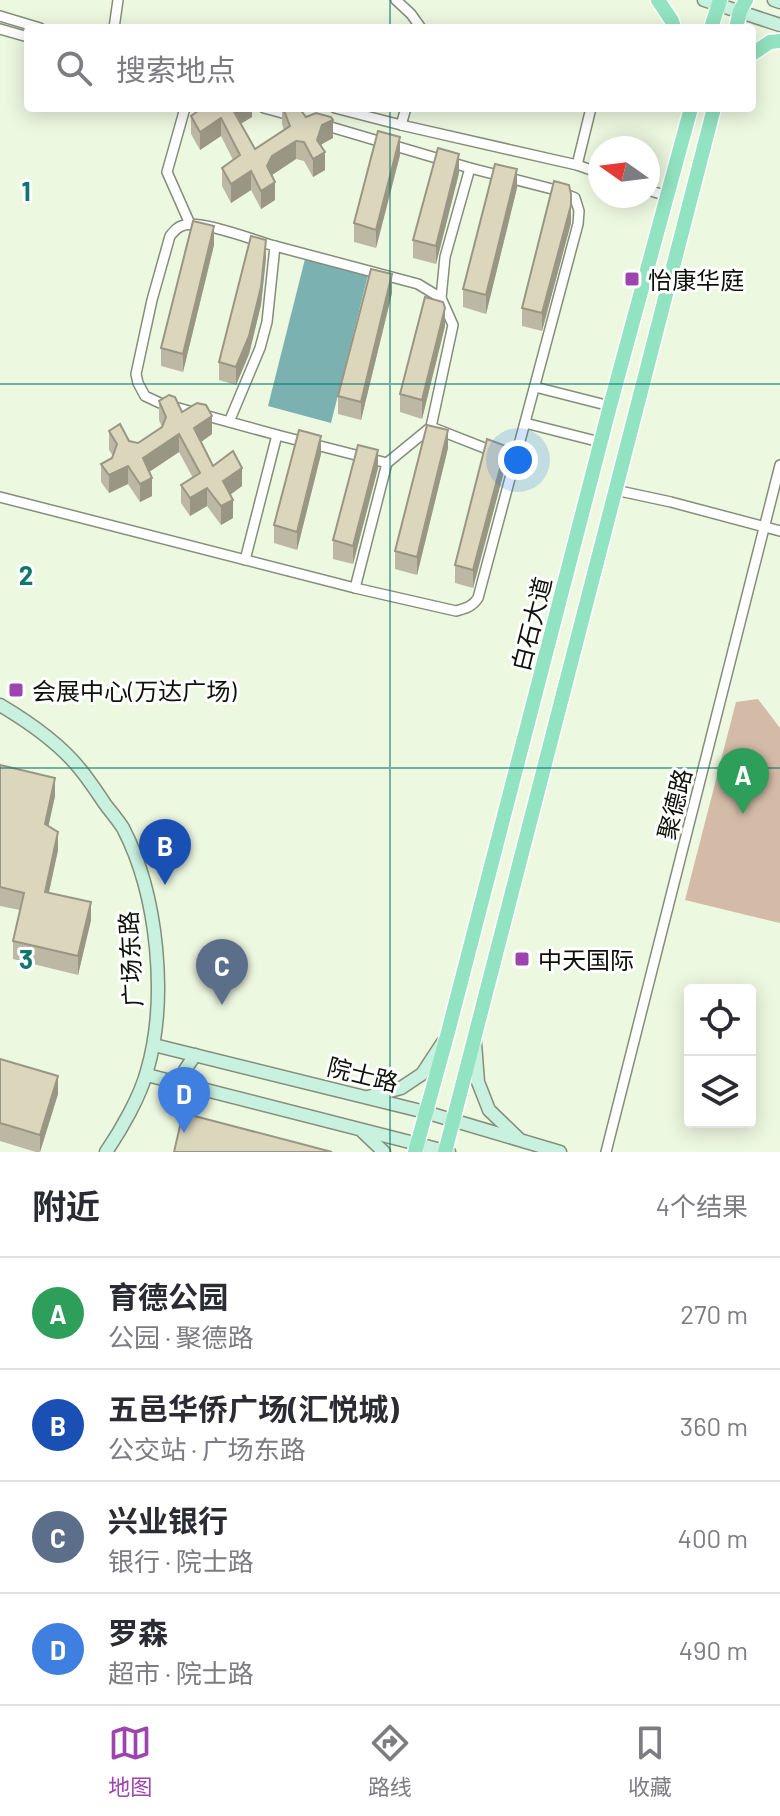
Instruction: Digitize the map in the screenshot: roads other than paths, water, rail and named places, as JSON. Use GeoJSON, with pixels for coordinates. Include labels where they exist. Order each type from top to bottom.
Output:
{"type":"FeatureCollection","features":[{"type":"Feature","properties":{"kind":"main road"},"geometry":{"type":"LineString","coordinates":[[658,0],[673,24]]}},
{"type":"Feature","properties":{"kind":"main road"},"geometry":{"type":"LineString","coordinates":[[774,0],[780,2]]}},
{"type":"Feature","properties":{"kind":"main road"},"geometry":{"type":"LineString","coordinates":[[711,24],[714,1],[743,6],[780,25]]}},
{"type":"Feature","properties":{"kind":"main road"},"geometry":{"type":"LineString","coordinates":[[756,51],[770,42],[780,41]]}},
{"type":"Feature","properties":{"kind":"main road","name":"白石大道"},"geometry":{"type":"LineString","coordinates":[[416,1148],[600,442],[685,131],[687,112]]}},
{"type":"Feature","properties":{"kind":"main road","name":"白石大道"},"geometry":{"type":"LineString","coordinates":[[447,1152],[713,112]]}},
{"type":"Feature","properties":{"kind":"main road"},"geometry":{"type":"LineString","coordinates":[[685,131],[705,138],[718,112]]}},
{"type":"Feature","properties":{"kind":"main road","name":"广场东路"},"geometry":{"type":"LineString","coordinates":[[0,705],[42,734],[79,767],[122,828],[146,889],[153,920],[158,981],[154,1045],[147,1075],[120,1131],[106,1152]]}},
{"type":"Feature","properties":{"kind":"main road"},"geometry":{"type":"LineString","coordinates":[[364,1098],[401,1088],[422,1074],[447,1036]]}},
{"type":"Feature","properties":{"kind":"main road"},"geometry":{"type":"LineString","coordinates":[[475,1036],[478,1082],[489,1110],[521,1140]]}},
{"type":"Feature","properties":{"kind":"main road","name":"院士路"},"geometry":{"type":"LineString","coordinates":[[154,1045],[425,1112],[560,1152]]}},
{"type":"Feature","properties":{"kind":"main road"},"geometry":{"type":"LineString","coordinates":[[185,1084],[185,1070],[195,1055]]}},
{"type":"Feature","properties":{"kind":"main road"},"geometry":{"type":"LineString","coordinates":[[147,1075],[361,1130],[416,1148],[447,1152]]}},
{"type":"Feature","properties":{"kind":"main road"},"geometry":{"type":"LineString","coordinates":[[361,1130],[384,1152]]}},
{"type":"Feature","properties":{"kind":"street"},"geometry":{"type":"LineString","coordinates":[[115,24],[118,0]]}},
{"type":"Feature","properties":{"kind":"street"},"geometry":{"type":"LineString","coordinates":[[396,0],[418,24]]}},
{"type":"Feature","properties":{"kind":"street"},"geometry":{"type":"LineString","coordinates":[[0,16],[27,24]]}},
{"type":"Feature","properties":{"kind":"street"},"geometry":{"type":"LineString","coordinates":[[0,29],[24,36]]}},
{"type":"Feature","properties":{"kind":"street"},"geometry":{"type":"LineString","coordinates":[[184,112],[167,172],[190,224]]}},
{"type":"Feature","properties":{"kind":"street"},"geometry":{"type":"LineString","coordinates":[[279,112],[294,116]]}},
{"type":"Feature","properties":{"kind":"street"},"geometry":{"type":"LineString","coordinates":[[351,112],[588,169]]}},
{"type":"Feature","properties":{"kind":"street"},"geometry":{"type":"LineString","coordinates":[[401,125],[405,112]]}},
{"type":"Feature","properties":{"kind":"street"},"geometry":{"type":"LineString","coordinates":[[577,165],[590,112]]}},
{"type":"Feature","properties":{"kind":"street"},"geometry":{"type":"LineString","coordinates":[[0,497],[355,588],[456,611],[472,606],[478,598],[578,224],[578,204],[575,198],[556,190],[309,121]]}},
{"type":"Feature","properties":{"kind":"street"},"geometry":{"type":"LineString","coordinates":[[355,588],[387,463],[431,427],[453,325],[441,298],[445,257],[470,168]]}},
{"type":"Feature","properties":{"kind":"street"},"geometry":{"type":"LineString","coordinates":[[660,194],[667,196]]}},
{"type":"Feature","properties":{"kind":"street"},"geometry":{"type":"LineString","coordinates":[[387,463],[229,422],[145,396],[136,378],[152,300],[170,236],[181,226],[203,225],[418,284],[441,298]]}},
{"type":"Feature","properties":{"kind":"street"},"geometry":{"type":"LineString","coordinates":[[229,422],[260,348],[267,322],[275,246]]}},
{"type":"Feature","properties":{"kind":"street"},"geometry":{"type":"LineString","coordinates":[[535,387],[610,406]]}},
{"type":"Feature","properties":{"kind":"street"},"geometry":{"type":"LineString","coordinates":[[525,423],[600,442]]}},
{"type":"Feature","properties":{"kind":"street"},"geometry":{"type":"LineString","coordinates":[[431,427],[515,460]]}},
{"type":"Feature","properties":{"kind":"street"},"geometry":{"type":"LineString","coordinates":[[245,560],[277,435]]}},
{"type":"Feature","properties":{"kind":"street","name":"聚德路"},"geometry":{"type":"LineString","coordinates":[[606,1152],[780,465]]}},
{"type":"Feature","properties":{"kind":"street"},"geometry":{"type":"LineString","coordinates":[[615,490],[780,531]]}},
{"type":"Feature","properties":{"kind":"water"},"geometry":{"type":"Polygon","coordinates":[[[305,259],[368,275],[331,423],[268,406],[305,259]]]}},
{"type":"Feature","properties":{"kind":"place","name":"怡康华庭"},"geometry":{"type":"Point","coordinates":[632,279]}},
{"type":"Feature","properties":{"kind":"place","name":"会展中心(万达广场)"},"geometry":{"type":"Point","coordinates":[16,690]}},
{"type":"Feature","properties":{"kind":"place","name":"育德公园"},"geometry":{"type":"Point","coordinates":[743,814]}},
{"type":"Feature","properties":{"kind":"place","name":"五邑华侨广场(汇悦城)"},"geometry":{"type":"Point","coordinates":[165,885]}},
{"type":"Feature","properties":{"kind":"place","name":"中天国际"},"geometry":{"type":"Point","coordinates":[522,959]}},
{"type":"Feature","properties":{"kind":"place","name":"兴业银行"},"geometry":{"type":"Point","coordinates":[222,1005]}},
{"type":"Feature","properties":{"kind":"place","name":"罗森"},"geometry":{"type":"Point","coordinates":[184,1133]}}]}
